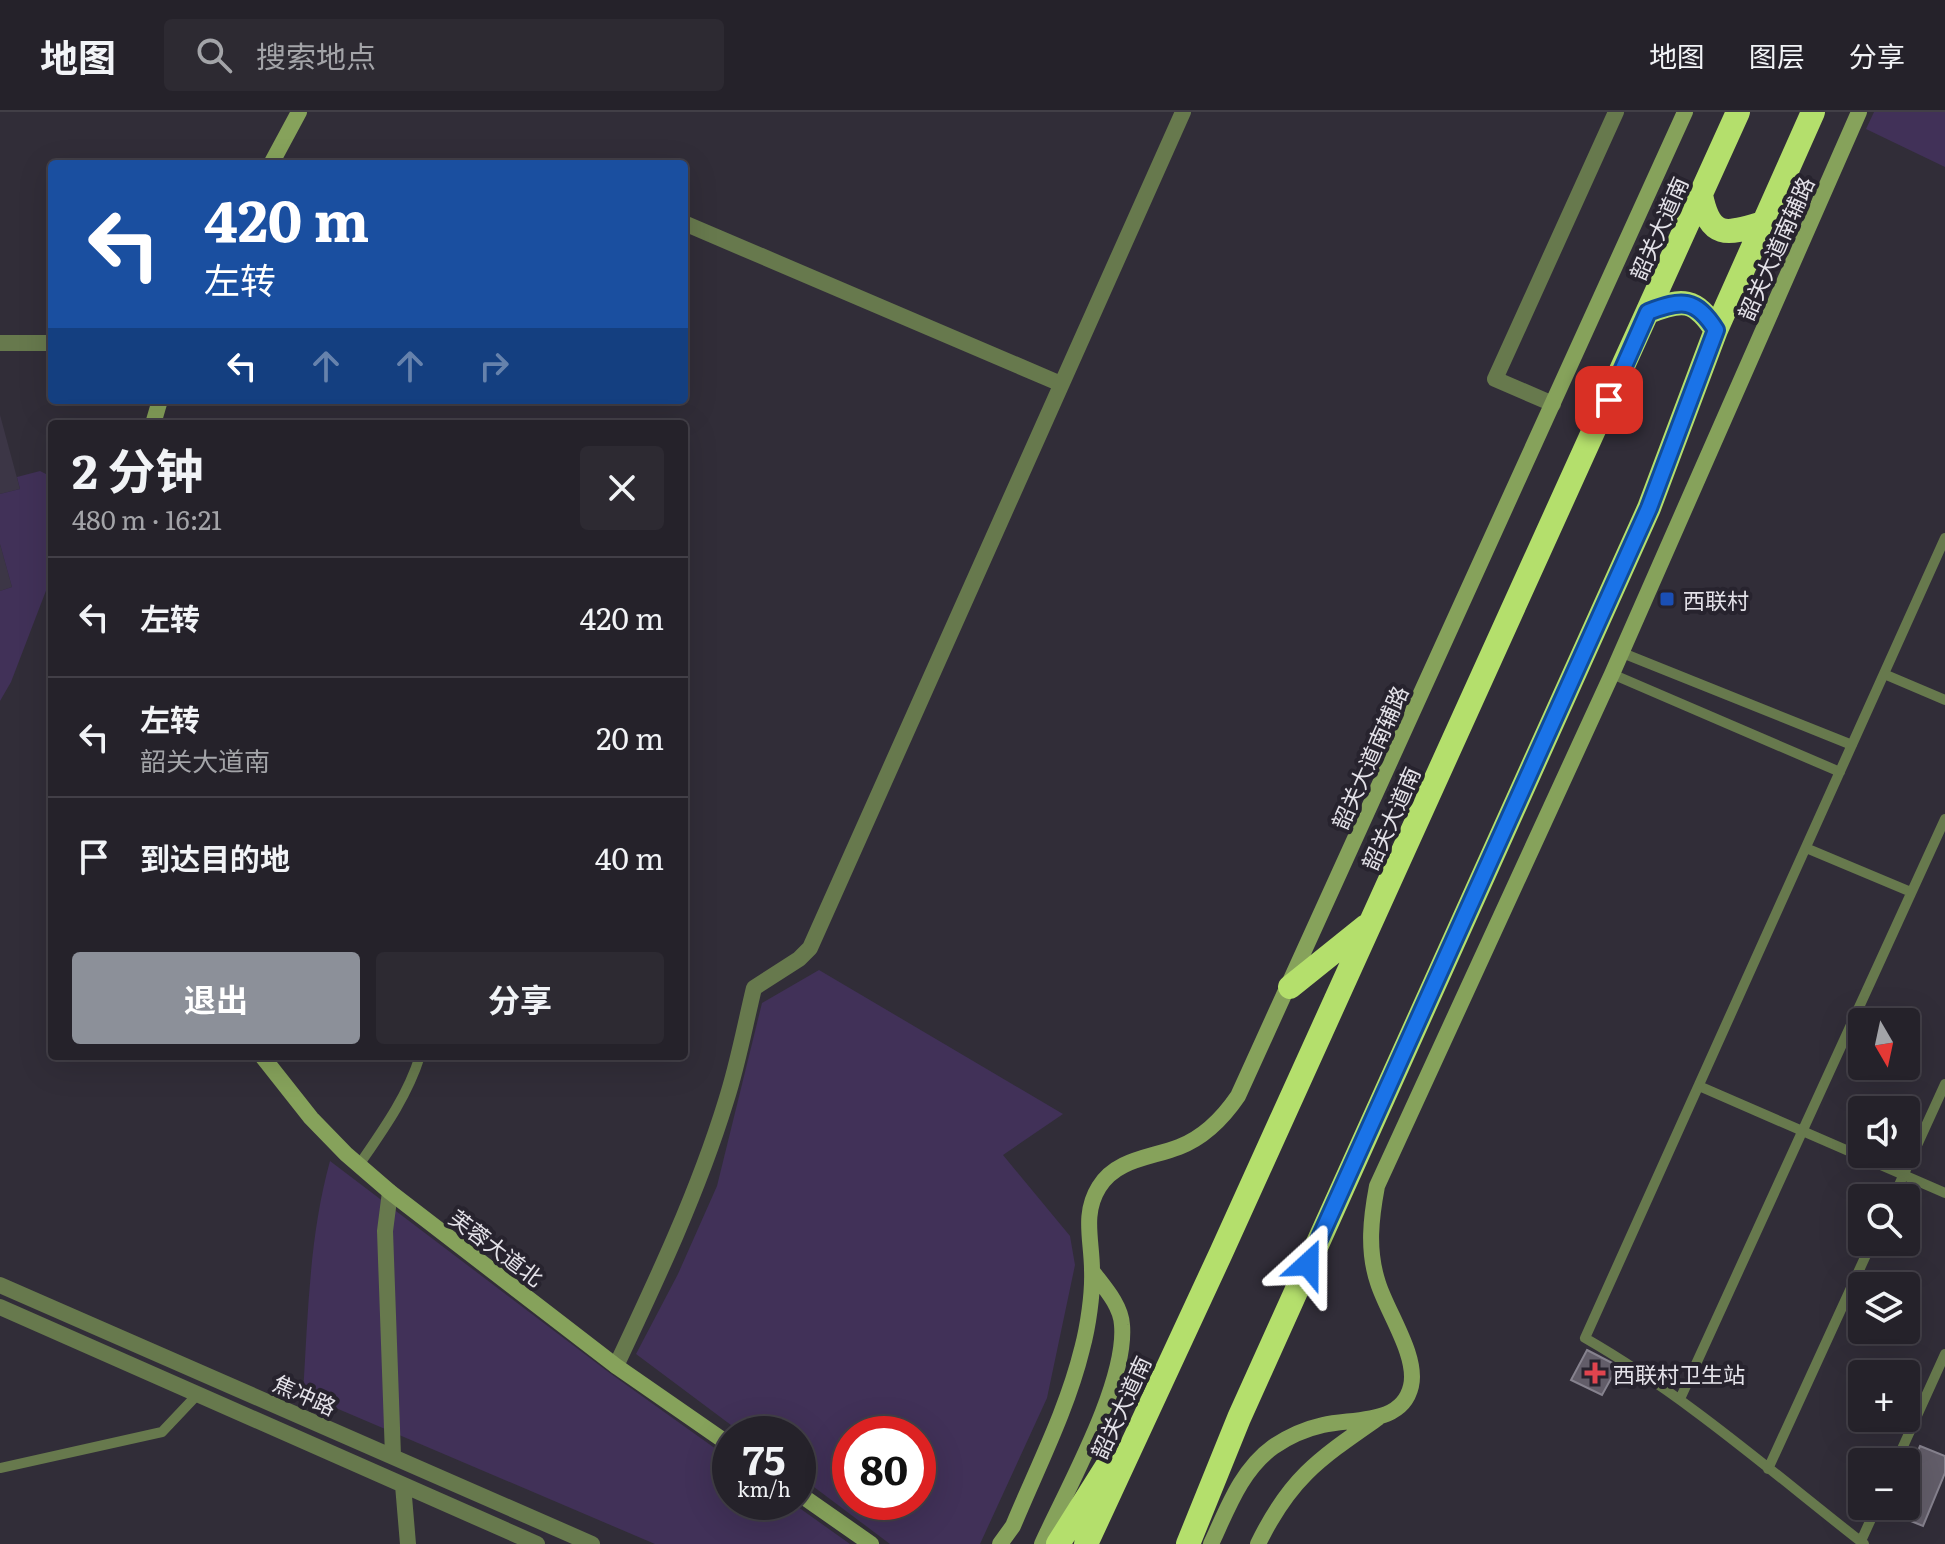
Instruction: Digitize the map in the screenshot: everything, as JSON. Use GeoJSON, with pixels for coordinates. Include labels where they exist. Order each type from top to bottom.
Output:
{"type":"FeatureCollection","features":[{"type":"Feature","properties":{"kind":"highway","name":"韶关大道南"},"geometry":{"type":"LineString","coordinates":[[1086,1544],[1738,112]]}},
{"type":"Feature","properties":{"kind":"highway"},"geometry":{"type":"LineString","coordinates":[[1188,1544],[1245,1405],[1649,508],[1716,330],[1813,112]]}},
{"type":"Feature","properties":{"kind":"highway"},"geometry":{"type":"LineString","coordinates":[[1701,195],[1705,218],[1719,230],[1738,231],[1763,223]]}},
{"type":"Feature","properties":{"kind":"highway"},"geometry":{"type":"LineString","coordinates":[[1648,312],[1669,304],[1692,304],[1704,312],[1716,330]]}},
{"type":"Feature","properties":{"kind":"highway"},"geometry":{"type":"LineString","coordinates":[[1290,987],[1371,922]]}},
{"type":"Feature","properties":{"kind":"highway"},"geometry":{"type":"LineString","coordinates":[[1058,1544],[1156,1390]]}},
{"type":"Feature","properties":{"kind":"street"},"geometry":{"type":"LineString","coordinates":[[273,160],[299,112]]}},
{"type":"Feature","properties":{"kind":"street"},"geometry":{"type":"LineString","coordinates":[[616,1366],[667,1258],[694,1191],[727,1099],[754,988],[799,959],[810,948],[1183,112]]}},
{"type":"Feature","properties":{"kind":"street"},"geometry":{"type":"LineString","coordinates":[[1553,404],[1495,379],[1616,112]]}},
{"type":"Feature","properties":{"kind":"street","name":"韶关大道南辅路"},"geometry":{"type":"LineString","coordinates":[[1092,1271],[1088,1230],[1091,1201],[1110,1171],[1181,1146],[1204,1133],[1224,1117],[1238,1096],[1685,112]]}},
{"type":"Feature","properties":{"kind":"street","name":"韶关大道南辅路"},"geometry":{"type":"LineString","coordinates":[[1258,1544],[1276,1511],[1301,1476],[1379,1417],[1404,1404],[1412,1383],[1409,1358],[1378,1284],[1373,1263],[1370,1220],[1377,1186],[1612,674],[1859,112]]}},
{"type":"Feature","properties":{"kind":"street"},"geometry":{"type":"LineString","coordinates":[[688,225],[1061,384]]}},
{"type":"Feature","properties":{"kind":"street"},"geometry":{"type":"LineString","coordinates":[[0,343],[48,343]]}},
{"type":"Feature","properties":{"kind":"street","name":"芙蓉大道北"},"geometry":{"type":"LineString","coordinates":[[265,1060],[311,1118],[390,1192],[616,1366],[712,1433]]}},
{"type":"Feature","properties":{"kind":"street"},"geometry":{"type":"LineString","coordinates":[[390,1192],[385,1231],[393,1456]]}},
{"type":"Feature","properties":{"kind":"street"},"geometry":{"type":"LineString","coordinates":[[1000,1544],[1013,1526],[1070,1390],[1083,1346],[1092,1271]]}},
{"type":"Feature","properties":{"kind":"street"},"geometry":{"type":"LineString","coordinates":[[1042,1544],[1108,1401],[1116,1374],[1122,1323],[1112,1298],[1092,1271]]}},
{"type":"Feature","properties":{"kind":"street","name":"焦冲路"},"geometry":{"type":"LineString","coordinates":[[0,1285],[592,1544]]}},
{"type":"Feature","properties":{"kind":"street","name":"焦冲路"},"geometry":{"type":"LineString","coordinates":[[0,1307],[537,1544]]}},
{"type":"Feature","properties":{"kind":"street"},"geometry":{"type":"LineString","coordinates":[[1211,1544],[1236,1492],[1256,1462],[1271,1448],[1306,1429],[1379,1417]]}},
{"type":"Feature","properties":{"kind":"street"},"geometry":{"type":"LineString","coordinates":[[403,1485],[408,1544]]}},
{"type":"Feature","properties":{"kind":"street"},"geometry":{"type":"LineString","coordinates":[[816,1506],[871,1544]]}},
{"type":"Feature","properties":{"kind":"lane"},"geometry":{"type":"LineString","coordinates":[[1872,1520],[1863,1543],[1680,1399],[1634,1366],[1585,1338],[1945,538]]}},
{"type":"Feature","properties":{"kind":"lane"},"geometry":{"type":"LineString","coordinates":[[1620,652],[1852,745]]}},
{"type":"Feature","properties":{"kind":"lane"},"geometry":{"type":"LineString","coordinates":[[1612,674],[1840,772]]}},
{"type":"Feature","properties":{"kind":"lane"},"geometry":{"type":"LineString","coordinates":[[1884,674],[1945,700]]}},
{"type":"Feature","properties":{"kind":"lane"},"geometry":{"type":"LineString","coordinates":[[1680,1399],[1945,819]]}},
{"type":"Feature","properties":{"kind":"lane"},"geometry":{"type":"LineString","coordinates":[[1806,848],[1911,892]]}},
{"type":"Feature","properties":{"kind":"lane"},"geometry":{"type":"LineString","coordinates":[[359,1165],[396,1110],[419,1060]]}},
{"type":"Feature","properties":{"kind":"lane"},"geometry":{"type":"LineString","coordinates":[[1899,1184],[1945,1084]]}},
{"type":"Feature","properties":{"kind":"lane"},"geometry":{"type":"LineString","coordinates":[[1699,1086],[1945,1193]]}},
{"type":"Feature","properties":{"kind":"lane"},"geometry":{"type":"LineString","coordinates":[[1768,1469],[1866,1256]]}},
{"type":"Feature","properties":{"kind":"lane"},"geometry":{"type":"LineString","coordinates":[[1902,1448],[1945,1354]]}},
{"type":"Feature","properties":{"kind":"lane"},"geometry":{"type":"LineString","coordinates":[[0,1468],[162,1432],[197,1395]]}},
{"type":"Feature","properties":{"kind":"shaded area"},"geometry":{"type":"Polygon","coordinates":[[[1874,112],[1945,112],[1945,167],[1866,129],[1874,112]]]}},
{"type":"Feature","properties":{"kind":"shaded area"},"geometry":{"type":"Polygon","coordinates":[[[0,415],[20,489],[0,494],[0,415]]]}},
{"type":"Feature","properties":{"kind":"shaded area"},"geometry":{"type":"Polygon","coordinates":[[[40,471],[48,475],[48,585],[11,682],[0,701],[0,591],[12,587],[0,544],[0,494],[20,489],[17,477],[40,471]]]}},
{"type":"Feature","properties":{"kind":"shaded area"},"geometry":{"type":"Polygon","coordinates":[[[0,544],[12,587],[0,591],[0,544]]]}},
{"type":"Feature","properties":{"kind":"shaded area"},"geometry":{"type":"Polygon","coordinates":[[[819,970],[1063,1114],[1003,1155],[1070,1236],[1075,1265],[1047,1398],[980,1544],[890,1544],[858,1520],[936,1520],[936,1416],[832,1416],[832,1500],[816,1488],[816,1416],[719,1416],[636,1354],[678,1274],[717,1186],[762,1003],[819,970]]]}},
{"type":"Feature","properties":{"kind":"shaded area"},"geometry":{"type":"Polygon","coordinates":[[[330,1161],[611,1374],[712,1446],[712,1520],[816,1520],[850,1544],[655,1544],[303,1394],[308,1306],[323,1190],[330,1161]]]}},
{"type":"Feature","properties":{"kind":"building","name":"西联村卫生站"},"geometry":{"type":"Polygon","coordinates":[[[1587,1350],[1618,1366],[1602,1395],[1571,1380],[1587,1350]]]}},
{"type":"Feature","properties":{"kind":"building"},"geometry":{"type":"Polygon","coordinates":[[[1919,1448],[1945,1456],[1945,1473],[1923,1526],[1908,1520],[1920,1520],[1919,1448]]]}},
{"type":"Feature","properties":{"kind":"place","name":"西联村"},"geometry":{"type":"Point","coordinates":[1667,599]}},
{"type":"Feature","properties":{"kind":"place","name":"西联村卫生站"},"geometry":{"type":"Point","coordinates":[1595,1373]}},
{"type":"Feature","properties":{"kind":"route"},"geometry":{"type":"LineString","coordinates":[[1308,1264],[1649,508],[1716,330],[1704,312],[1692,304],[1669,304],[1648,312],[1609,400]]}}]}
